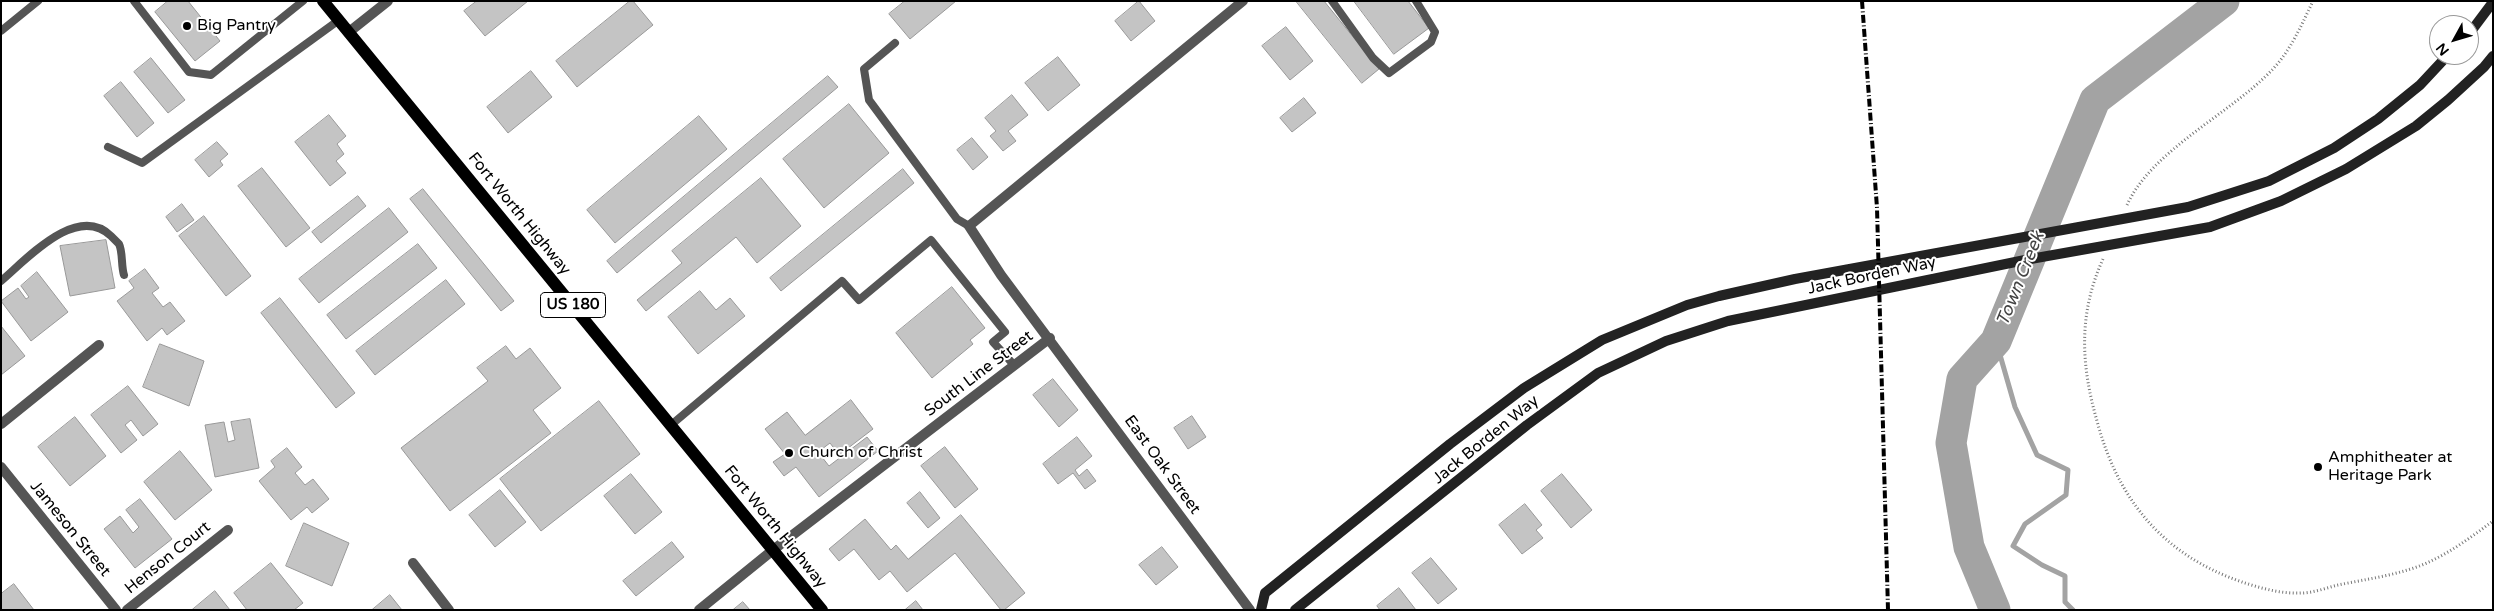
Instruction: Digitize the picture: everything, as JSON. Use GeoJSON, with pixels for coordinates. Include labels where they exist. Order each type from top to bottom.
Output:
{"type":"FeatureCollection","features":[{"type":"Feature","properties":{"kind":"main road","name":"Fort Worth Highway"},"geometry":{"type":"LineString","coordinates":[[323,1],[822,610]]}},
{"type":"Feature","properties":{"kind":"main road"},"geometry":{"type":"LineString","coordinates":[[2479,21],[2493,2]]}},
{"type":"Feature","properties":{"kind":"main road","name":"Jack Borden Way"},"geometry":{"type":"LineString","coordinates":[[1295,610],[1527,425],[1598,373],[1666,341],[1728,321],[2025,260],[2210,227],[2281,201],[2346,169],[2416,126],[2448,100],[2484,67],[2493,56]]}},
{"type":"Feature","properties":{"kind":"main road","name":"Jack Borden Way"},"geometry":{"type":"LineString","coordinates":[[1261,610],[1265,593],[1450,444],[1524,388],[1602,340],[1687,305],[1719,296],[1795,280],[2188,207],[2269,181],[2334,148],[2385,114],[2420,84],[2438,65]]}},
{"type":"Feature","properties":{"kind":"street"},"geometry":{"type":"LineString","coordinates":[[349,32],[388,1]]}},
{"type":"Feature","properties":{"kind":"street"},"geometry":{"type":"LineString","coordinates":[[970,226],[1243,1]]}},
{"type":"Feature","properties":{"kind":"street","name":"South Line Street"},"geometry":{"type":"LineString","coordinates":[[700,610],[773,550],[1050,338],[1001,274],[970,226]]}},
{"type":"Feature","properties":{"kind":"street","name":"East Oak Street"},"geometry":{"type":"LineString","coordinates":[[1050,338],[1250,610]]}},
{"type":"Feature","properties":{"kind":"street"},"geometry":{"type":"LineString","coordinates":[[1,424],[100,345]]}},
{"type":"Feature","properties":{"kind":"street","name":"Jameson Street"},"geometry":{"type":"LineString","coordinates":[[1,467],[116,610]]}},
{"type":"Feature","properties":{"kind":"street","name":"Henson Court"},"geometry":{"type":"LineString","coordinates":[[127,610],[228,530]]}},
{"type":"Feature","properties":{"kind":"street"},"geometry":{"type":"LineString","coordinates":[[413,563],[449,610]]}},
{"type":"Feature","properties":{"kind":"lane"},"geometry":{"type":"LineString","coordinates":[[1,31],[38,1]]}},
{"type":"Feature","properties":{"kind":"lane"},"geometry":{"type":"LineString","coordinates":[[134,1],[189,72],[211,75],[303,1]]}},
{"type":"Feature","properties":{"kind":"lane"},"geometry":{"type":"LineString","coordinates":[[1332,1],[1373,58],[1389,73],[1432,42],[1435,32],[1416,1]]}},
{"type":"Feature","properties":{"kind":"lane"},"geometry":{"type":"LineString","coordinates":[[108,147],[142,163],[339,20]]}},
{"type":"Feature","properties":{"kind":"lane"},"geometry":{"type":"LineString","coordinates":[[895,43],[864,70],[869,100],[957,219],[970,226]]}},
{"type":"Feature","properties":{"kind":"lane"},"geometry":{"type":"LineString","coordinates":[[1,281],[58,236],[76,225],[90,224],[106,231],[119,244],[124,275]]}},
{"type":"Feature","properties":{"kind":"lane"},"geometry":{"type":"LineString","coordinates":[[671,425],[842,281],[859,300],[931,240],[1005,332],[993,342],[1014,365]]}},
{"type":"Feature","properties":{"kind":"path"},"geometry":{"type":"LineString","coordinates":[[2124,211],[2147,175],[2272,70],[2293,44],[2312,1]]}},
{"type":"Feature","properties":{"kind":"path"},"geometry":{"type":"LineString","coordinates":[[2104,256],[2086,315],[2083,341],[2085,367],[2093,408],[2104,448],[2119,480],[2148,524],[2182,554],[2229,577],[2264,589],[2301,593],[2388,574],[2432,561],[2493,521]]}},
{"type":"Feature","properties":{"kind":"building","name":"Big Pantry"},"geometry":{"type":"Polygon","coordinates":[[[168,1],[188,1],[220,41],[195,61],[155,12],[168,1]]]}},
{"type":"Feature","properties":{"kind":"building"},"geometry":{"type":"Polygon","coordinates":[[[477,1],[528,1],[485,36],[464,11],[477,1]]]}},
{"type":"Feature","properties":{"kind":"building"},"geometry":{"type":"Polygon","coordinates":[[[630,1],[633,1],[653,25],[577,87],[556,61],[630,1]]]}},
{"type":"Feature","properties":{"kind":"building"},"geometry":{"type":"Polygon","coordinates":[[[905,1],[956,1],[910,39],[889,14],[905,1]]]}},
{"type":"Feature","properties":{"kind":"building"},"geometry":{"type":"Polygon","coordinates":[[[1139,1],[1155,21],[1131,41],[1115,21],[1139,1]]]}},
{"type":"Feature","properties":{"kind":"building"},"geometry":{"type":"Polygon","coordinates":[[[1296,1],[1324,1],[1379,69],[1362,83],[1296,1]]]}},
{"type":"Feature","properties":{"kind":"building"},"geometry":{"type":"Polygon","coordinates":[[[1354,1],[1408,1],[1429,28],[1394,54],[1354,1]]]}},
{"type":"Feature","properties":{"kind":"building"},"geometry":{"type":"Polygon","coordinates":[[[1286,27],[1313,61],[1290,80],[1262,46],[1286,27]]]}},
{"type":"Feature","properties":{"kind":"building"},"geometry":{"type":"Polygon","coordinates":[[[1058,57],[1080,85],[1048,111],[1025,83],[1058,57]]]}},
{"type":"Feature","properties":{"kind":"building"},"geometry":{"type":"Polygon","coordinates":[[[151,58],[185,100],[168,113],[134,72],[151,58]]]}},
{"type":"Feature","properties":{"kind":"building"},"geometry":{"type":"Polygon","coordinates":[[[531,71],[552,97],[508,133],[487,107],[531,71]]]}},
{"type":"Feature","properties":{"kind":"building"},"geometry":{"type":"Polygon","coordinates":[[[828,76],[838,87],[617,273],[607,261],[828,76]]]}},
{"type":"Feature","properties":{"kind":"building"},"geometry":{"type":"Polygon","coordinates":[[[121,82],[154,123],[137,137],[104,96],[121,82]]]}},
{"type":"Feature","properties":{"kind":"building"},"geometry":{"type":"Polygon","coordinates":[[[1012,95],[1028,115],[1008,131],[1016,141],[1003,151],[990,136],[996,131],[985,118],[1012,95]]]}},
{"type":"Feature","properties":{"kind":"building"},"geometry":{"type":"Polygon","coordinates":[[[1304,98],[1316,113],[1292,132],[1280,118],[1304,98]]]}},
{"type":"Feature","properties":{"kind":"building"},"geometry":{"type":"Polygon","coordinates":[[[849,104],[889,153],[824,208],[783,159],[849,104]]]}},
{"type":"Feature","properties":{"kind":"building"},"geometry":{"type":"Polygon","coordinates":[[[329,115],[346,136],[337,144],[344,154],[336,161],[346,173],[330,186],[295,142],[329,115]]]}},
{"type":"Feature","properties":{"kind":"building"},"geometry":{"type":"Polygon","coordinates":[[[699,116],[727,149],[615,243],[587,210],[699,116]]]}},
{"type":"Feature","properties":{"kind":"building"},"geometry":{"type":"Polygon","coordinates":[[[972,138],[988,157],[973,170],[957,150],[972,138]]]}},
{"type":"Feature","properties":{"kind":"building"},"geometry":{"type":"Polygon","coordinates":[[[217,142],[228,154],[220,161],[223,165],[209,177],[195,160],[217,142]]]}},
{"type":"Feature","properties":{"kind":"building"},"geometry":{"type":"Polygon","coordinates":[[[262,168],[310,228],[286,247],[238,186],[262,168]]]}},
{"type":"Feature","properties":{"kind":"building"},"geometry":{"type":"Polygon","coordinates":[[[903,169],[914,183],[781,291],[770,278],[903,169]]]}},
{"type":"Feature","properties":{"kind":"building"},"geometry":{"type":"Polygon","coordinates":[[[761,178],[801,226],[757,263],[736,237],[646,311],[637,300],[682,263],[672,251],[761,178]]]}},
{"type":"Feature","properties":{"kind":"building"},"geometry":{"type":"Polygon","coordinates":[[[423,189],[514,301],[501,311],[410,199],[423,189]]]}},
{"type":"Feature","properties":{"kind":"building"},"geometry":{"type":"Polygon","coordinates":[[[358,196],[366,206],[321,243],[312,232],[358,196]]]}},
{"type":"Feature","properties":{"kind":"building"},"geometry":{"type":"Polygon","coordinates":[[[182,204],[194,220],[177,232],[166,217],[182,204]]]}},
{"type":"Feature","properties":{"kind":"building"},"geometry":{"type":"Polygon","coordinates":[[[389,208],[408,232],[319,303],[299,279],[389,208]]]}},
{"type":"Feature","properties":{"kind":"building"},"geometry":{"type":"Polygon","coordinates":[[[204,216],[251,276],[226,296],[179,236],[204,216]]]}},
{"type":"Feature","properties":{"kind":"building"},"geometry":{"type":"Polygon","coordinates":[[[106,240],[115,288],[70,296],[60,246],[106,240]]]}},
{"type":"Feature","properties":{"kind":"building"},"geometry":{"type":"Polygon","coordinates":[[[418,244],[437,268],[346,339],[327,315],[418,244]]]}},
{"type":"Feature","properties":{"kind":"building"},"geometry":{"type":"Polygon","coordinates":[[[145,269],[159,288],[152,293],[163,307],[170,302],[185,321],[167,335],[162,328],[147,341],[117,301],[134,288],[129,281],[145,269]]]}},
{"type":"Feature","properties":{"kind":"building"},"geometry":{"type":"Polygon","coordinates":[[[37,272],[68,312],[31,341],[1,301],[18,288],[26,299],[29,297],[21,286],[37,272]]]}},
{"type":"Feature","properties":{"kind":"building"},"geometry":{"type":"Polygon","coordinates":[[[446,280],[465,304],[375,375],[356,351],[446,280]]]}},
{"type":"Feature","properties":{"kind":"building"},"geometry":{"type":"Polygon","coordinates":[[[952,287],[985,328],[970,340],[973,344],[932,378],[896,333],[952,287]]]}},
{"type":"Feature","properties":{"kind":"building"},"geometry":{"type":"Polygon","coordinates":[[[700,291],[716,310],[730,298],[745,316],[698,354],[668,317],[700,291]]]}},
{"type":"Feature","properties":{"kind":"building"},"geometry":{"type":"Polygon","coordinates":[[[280,298],[355,393],[336,408],[261,313],[280,298]]]}},
{"type":"Feature","properties":{"kind":"building"},"geometry":{"type":"Polygon","coordinates":[[[1,326],[25,356],[1,375],[1,326]]]}},
{"type":"Feature","properties":{"kind":"building"},"geometry":{"type":"Polygon","coordinates":[[[160,344],[204,361],[189,406],[143,387],[160,344]]]}},
{"type":"Feature","properties":{"kind":"building"},"geometry":{"type":"Polygon","coordinates":[[[506,346],[516,359],[530,348],[561,388],[533,410],[551,433],[450,511],[401,448],[488,381],[477,368],[506,346]]]}},
{"type":"Feature","properties":{"kind":"building"},"geometry":{"type":"Polygon","coordinates":[[[1053,379],[1078,410],[1059,427],[1033,395],[1053,379]]]}},
{"type":"Feature","properties":{"kind":"building"},"geometry":{"type":"Polygon","coordinates":[[[128,386],[158,424],[143,436],[131,420],[125,425],[137,440],[121,453],[91,415],[128,386]]]}},
{"type":"Feature","properties":{"kind":"building"},"geometry":{"type":"Polygon","coordinates":[[[851,400],[873,429],[839,455],[830,443],[818,452],[829,466],[867,437],[878,451],[819,497],[796,467],[784,476],[773,462],[785,454],[765,429],[787,412],[805,435],[851,400]]]}},
{"type":"Feature","properties":{"kind":"building"},"geometry":{"type":"Polygon","coordinates":[[[599,401],[640,454],[541,531],[500,479],[599,401]]]}},
{"type":"Feature","properties":{"kind":"building"},"geometry":{"type":"Polygon","coordinates":[[[1192,416],[1206,437],[1188,449],[1174,428],[1192,416]]]}},
{"type":"Feature","properties":{"kind":"building"},"geometry":{"type":"Polygon","coordinates":[[[75,417],[106,456],[70,486],[38,447],[75,417]]]}},
{"type":"Feature","properties":{"kind":"building"},"geometry":{"type":"Polygon","coordinates":[[[250,419],[259,468],[215,477],[205,425],[224,422],[228,442],[235,440],[231,422],[250,419]]]}},
{"type":"Feature","properties":{"kind":"building"},"geometry":{"type":"Polygon","coordinates":[[[1077,437],[1092,456],[1075,470],[1079,476],[1087,469],[1096,481],[1085,489],[1073,473],[1058,484],[1043,464],[1077,437]]]}},
{"type":"Feature","properties":{"kind":"building"},"geometry":{"type":"Polygon","coordinates":[[[945,447],[978,489],[955,508],[921,466],[945,447]]]}},
{"type":"Feature","properties":{"kind":"building"},"geometry":{"type":"Polygon","coordinates":[[[287,448],[302,467],[295,473],[305,485],[313,479],[329,499],[312,513],[307,507],[291,520],[259,481],[275,467],[271,461],[287,448]]]}},
{"type":"Feature","properties":{"kind":"building"},"geometry":{"type":"Polygon","coordinates":[[[180,451],[212,490],[175,520],[144,482],[180,451]]]}},
{"type":"Feature","properties":{"kind":"building"},"geometry":{"type":"Polygon","coordinates":[[[631,474],[662,512],[635,534],[604,496],[631,474]]]}},
{"type":"Feature","properties":{"kind":"building"},"geometry":{"type":"Polygon","coordinates":[[[1562,474],[1592,510],[1571,528],[1541,491],[1562,474]]]}},
{"type":"Feature","properties":{"kind":"building"},"geometry":{"type":"Polygon","coordinates":[[[500,490],[526,522],[495,547],[469,515],[500,490]]]}},
{"type":"Feature","properties":{"kind":"building"},"geometry":{"type":"Polygon","coordinates":[[[920,492],[940,518],[928,528],[907,503],[920,492]]]}},
{"type":"Feature","properties":{"kind":"building"},"geometry":{"type":"Polygon","coordinates":[[[140,499],[172,539],[135,568],[104,529],[120,516],[133,533],[139,527],[126,510],[140,499]]]}},
{"type":"Feature","properties":{"kind":"building"},"geometry":{"type":"Polygon","coordinates":[[[1525,504],[1542,525],[1536,530],[1543,538],[1522,554],[1499,525],[1525,504]]]}},
{"type":"Feature","properties":{"kind":"building"},"geometry":{"type":"Polygon","coordinates":[[[961,515],[1025,593],[1004,610],[1001,610],[955,553],[907,592],[890,571],[879,580],[854,549],[839,561],[829,549],[865,519],[891,550],[896,545],[908,559],[961,515]]]}},
{"type":"Feature","properties":{"kind":"building"},"geometry":{"type":"Polygon","coordinates":[[[304,523],[349,543],[332,586],[286,566],[304,523]]]}},
{"type":"Feature","properties":{"kind":"building"},"geometry":{"type":"Polygon","coordinates":[[[672,542],[684,557],[636,596],[623,581],[672,542]]]}},
{"type":"Feature","properties":{"kind":"building"},"geometry":{"type":"Polygon","coordinates":[[[1162,547],[1178,567],[1156,585],[1139,565],[1162,547]]]}},
{"type":"Feature","properties":{"kind":"building"},"geometry":{"type":"Polygon","coordinates":[[[1431,558],[1457,589],[1438,604],[1412,573],[1431,558]]]}},
{"type":"Feature","properties":{"kind":"building"},"geometry":{"type":"Polygon","coordinates":[[[271,563],[303,603],[294,610],[247,610],[234,593],[271,563]]]}},
{"type":"Feature","properties":{"kind":"building"},"geometry":{"type":"Polygon","coordinates":[[[14,584],[34,610],[1,610],[1,594],[14,584]]]}},
{"type":"Feature","properties":{"kind":"building"},"geometry":{"type":"Polygon","coordinates":[[[1399,588],[1416,610],[1380,610],[1377,606],[1399,588]]]}},
{"type":"Feature","properties":{"kind":"building"},"geometry":{"type":"Polygon","coordinates":[[[215,591],[230,610],[192,610],[215,591]]]}},
{"type":"Feature","properties":{"kind":"building"},"geometry":{"type":"Polygon","coordinates":[[[390,595],[402,610],[372,610],[390,595]]]}},
{"type":"Feature","properties":{"kind":"building"},"geometry":{"type":"Polygon","coordinates":[[[916,601],[923,610],[905,610],[916,601]]]}},
{"type":"Feature","properties":{"kind":"building"},"geometry":{"type":"Polygon","coordinates":[[[743,602],[750,610],[733,610],[743,602]]]}},
{"type":"Feature","properties":{"kind":"waterway","name":"Town Creek"},"geometry":{"type":"LineString","coordinates":[[1995,610],[1969,547],[1951,443],[1962,379],[1996,341],[2095,100],[2224,1]]}},
{"type":"Feature","properties":{"kind":"waterway"},"geometry":{"type":"LineString","coordinates":[[1996,341],[2015,407],[2037,455],[2068,470],[2066,495],[2025,524],[2013,546],[2042,565],[2065,576],[2065,602],[2073,610]]}},
{"type":"Feature","properties":{"kind":"railway"},"geometry":{"type":"LineString","coordinates":[[1862,1],[1877,208],[1888,610]]}},
{"type":"Feature","properties":{"kind":"place","name":"Big Pantry"},"geometry":{"type":"Point","coordinates":[187,26]}},
{"type":"Feature","properties":{"kind":"place","name":"Church of Christ"},"geometry":{"type":"Point","coordinates":[789,453]}},
{"type":"Feature","properties":{"kind":"place","name":"Amphitheater at Heritage Park"},"geometry":{"type":"Point","coordinates":[2318,467]}}]}
